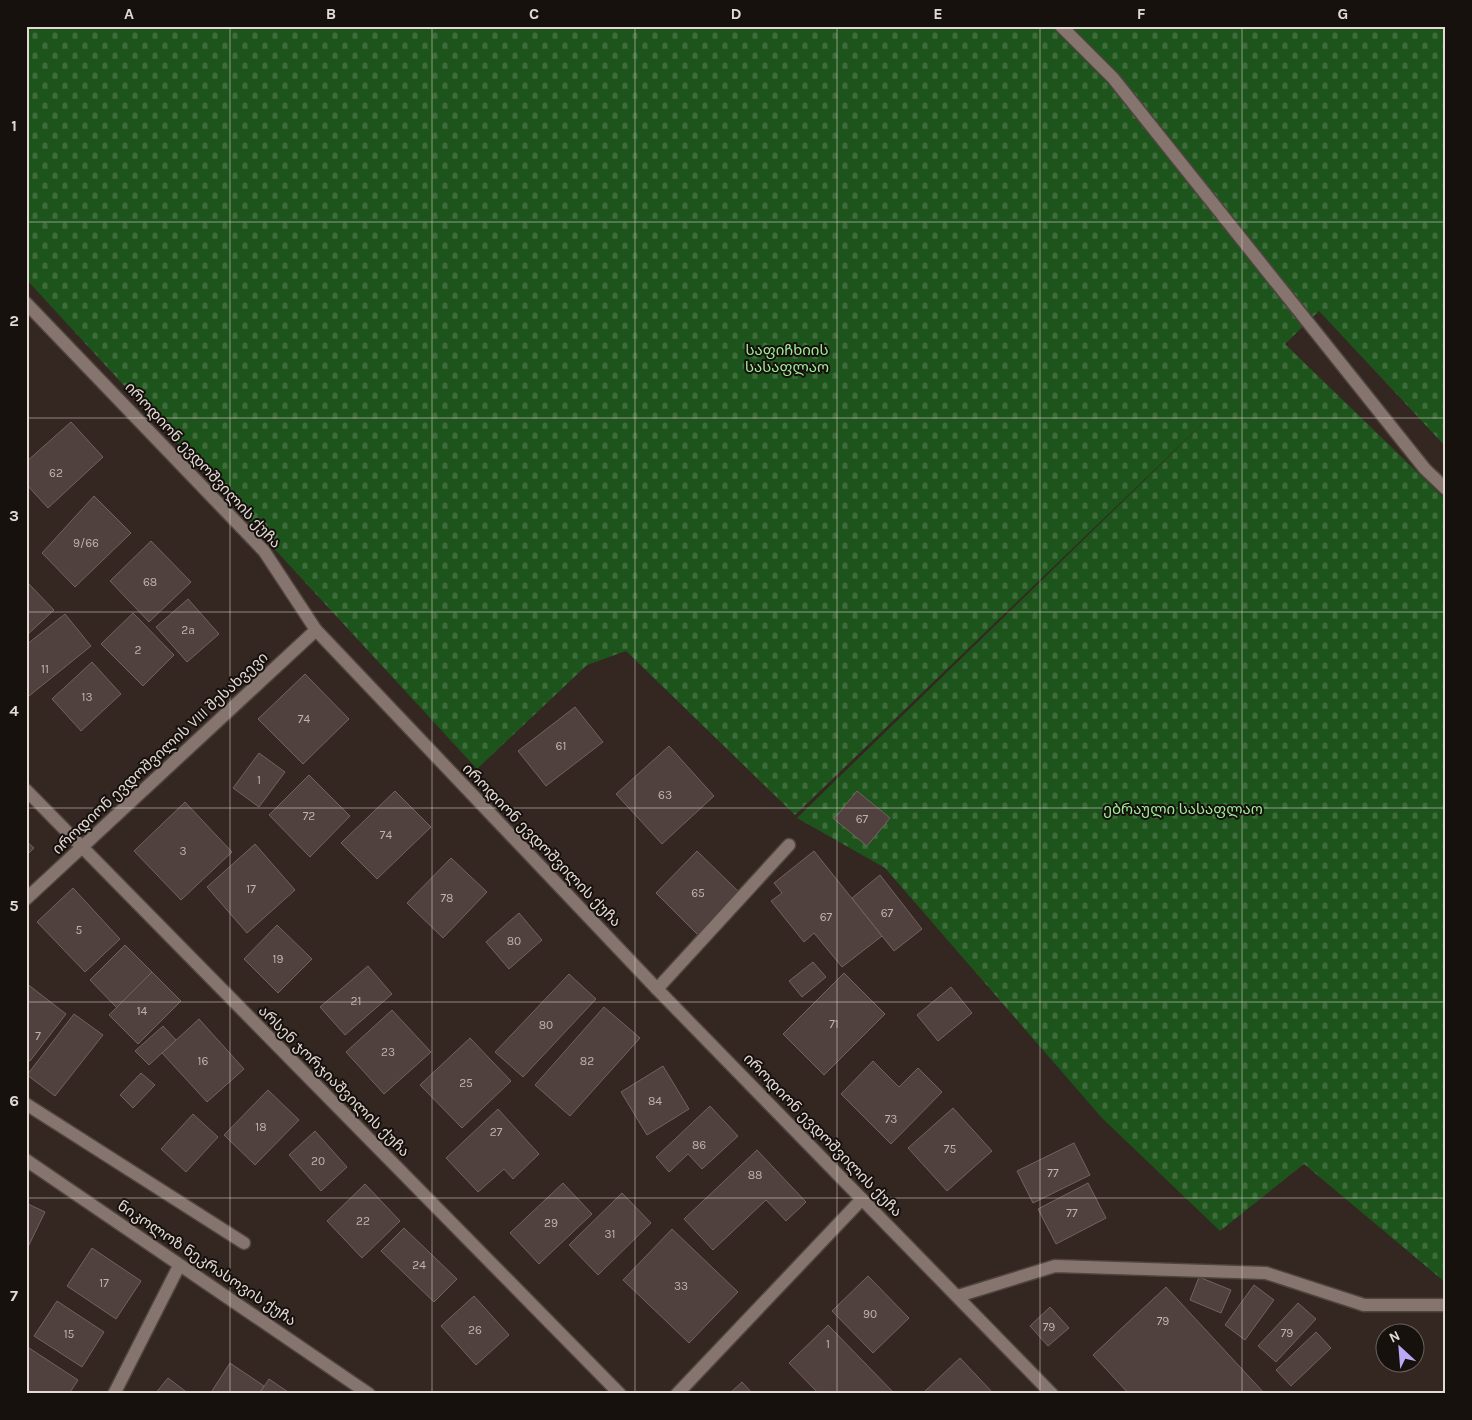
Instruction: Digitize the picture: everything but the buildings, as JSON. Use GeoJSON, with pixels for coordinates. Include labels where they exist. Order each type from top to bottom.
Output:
{"type":"FeatureCollection","features":[{"type":"Feature","properties":{"kind":"street"},"geometry":{"type":"LineString","coordinates":[[1061,26],[1113,78],[1424,469],[1446,489]]}},
{"type":"Feature","properties":{"kind":"street","name":"იროდიონ ევდოშვილის ქუჩა"},"geometry":{"type":"LineString","coordinates":[[26,303],[264,550],[316,630],[657,989],[1052,1394]]}},
{"type":"Feature","properties":{"kind":"street","name":"იროდიონ ევდოშვილის VIII შესახვევი"},"geometry":{"type":"LineString","coordinates":[[26,899],[316,630]]}},
{"type":"Feature","properties":{"kind":"street","name":"არსენ ჯორჯიაშვილის ქუჩა"},"geometry":{"type":"LineString","coordinates":[[26,790],[620,1394]]}},
{"type":"Feature","properties":{"kind":"street"},"geometry":{"type":"LineString","coordinates":[[657,989],[789,845]]}},
{"type":"Feature","properties":{"kind":"street"},"geometry":{"type":"LineString","coordinates":[[26,1104],[244,1243]]}},
{"type":"Feature","properties":{"kind":"street","name":"ნიკოლოზ ნეკრასოვის ქუჩა"},"geometry":{"type":"LineString","coordinates":[[26,1160],[179,1266],[296,1342],[370,1394]]}},
{"type":"Feature","properties":{"kind":"street"},"geometry":{"type":"LineString","coordinates":[[677,1394],[862,1199]]}},
{"type":"Feature","properties":{"kind":"street"},"geometry":{"type":"LineString","coordinates":[[114,1394],[179,1266]]}},
{"type":"Feature","properties":{"kind":"street"},"geometry":{"type":"LineString","coordinates":[[958,1296],[1055,1266],[1266,1273],[1364,1305],[1446,1305]]}},
{"type":"Feature","properties":{"kind":"green space","name":"საფიჩხიის სასაფლაო"},"geometry":{"type":"Polygon","coordinates":[[[26,26],[1446,26],[1446,447],[1319,311],[1285,344],[1446,500],[1446,1283],[1304,1164],[1220,1231],[1102,1118],[885,868],[797,818],[1223,404],[795,815],[626,651],[587,665],[477,769],[26,279],[26,26]]]}},
{"type":"Feature","properties":{"kind":"park label","name":"ებრაული სასაფლაო"},"geometry":{"type":"Point","coordinates":[1183,809]}}]}
